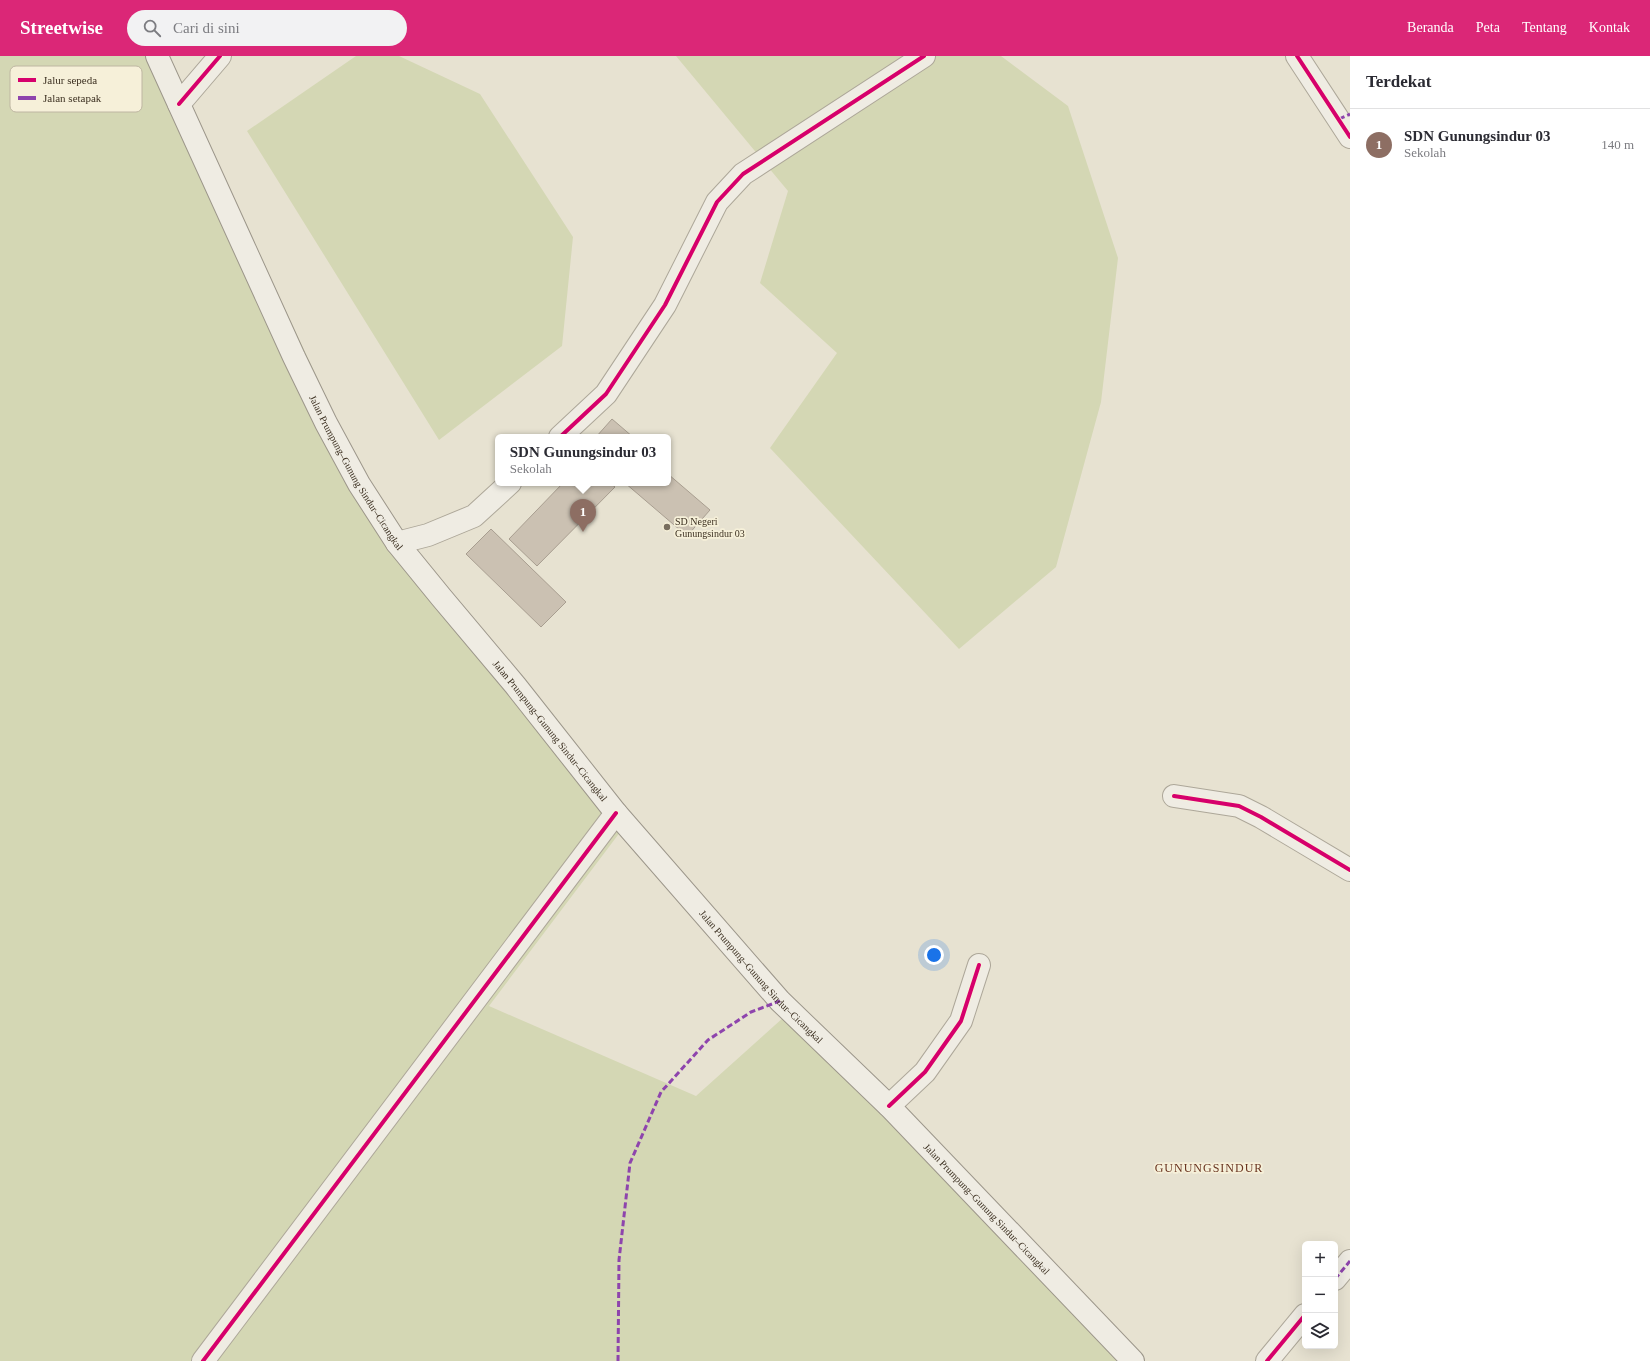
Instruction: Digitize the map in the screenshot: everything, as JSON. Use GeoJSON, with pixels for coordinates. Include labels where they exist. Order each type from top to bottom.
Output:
{"type":"FeatureCollection","features":[{"type":"Feature","properties":{"kind":"street","name":"Jalan Prumpung–Gunung Sindur–Cicangkal"},"geometry":{"type":"LineString","coordinates":[[157,56],[294,357],[326,422],[359,484],[397,543],[515,685],[616,813],[780,1001],[889,1106],[1133,1361]]}},
{"type":"Feature","properties":{"kind":"street"},"geometry":{"type":"LineString","coordinates":[[179,104],[220,56]]}},
{"type":"Feature","properties":{"kind":"street"},"geometry":{"type":"LineString","coordinates":[[563,434],[606,394],[665,305],[717,202],[742,174],[924,56]]}},
{"type":"Feature","properties":{"kind":"street"},"geometry":{"type":"LineString","coordinates":[[1297,56],[1346,123]]}},
{"type":"Feature","properties":{"kind":"street"},"geometry":{"type":"LineString","coordinates":[[397,543],[428,535],[474,516],[507,486]]}},
{"type":"Feature","properties":{"kind":"street"},"geometry":{"type":"LineString","coordinates":[[1174,796],[1239,806],[1261,817],[1350,870]]}},
{"type":"Feature","properties":{"kind":"street"},"geometry":{"type":"LineString","coordinates":[[203,1361],[616,813]]}},
{"type":"Feature","properties":{"kind":"street"},"geometry":{"type":"LineString","coordinates":[[889,1106],[925,1072],[961,1021],[979,965]]}},
{"type":"Feature","properties":{"kind":"street"},"geometry":{"type":"LineString","coordinates":[[1337,1277],[1350,1260]]}},
{"type":"Feature","properties":{"kind":"street"},"geometry":{"type":"LineString","coordinates":[[1267,1361],[1302,1319]]}},
{"type":"Feature","properties":{"kind":"green space"},"geometry":{"type":"Polygon","coordinates":[[[0,56],[166,56],[384,520],[630,819],[489,1006],[696,1096],[794,1008],[1125,1361],[0,1361],[0,56]]]}},
{"type":"Feature","properties":{"kind":"green space"},"geometry":{"type":"Polygon","coordinates":[[[356,56],[399,56],[480,94],[573,237],[562,346],[439,440],[247,131],[356,56]]]}},
{"type":"Feature","properties":{"kind":"green space"},"geometry":{"type":"Polygon","coordinates":[[[676,56],[1001,56],[1068,106],[1118,258],[1101,402],[1056,567],[959,649],[770,448],[837,353],[760,283],[788,191],[676,56]]]}},
{"type":"Feature","properties":{"kind":"building"},"geometry":{"type":"Polygon","coordinates":[[[612,419],[630,434],[599,434],[612,419]]]}},
{"type":"Feature","properties":{"kind":"building"},"geometry":{"type":"Polygon","coordinates":[[[671,477],[710,510],[687,536],[629,486],[671,486],[671,477]]]}},
{"type":"Feature","properties":{"kind":"building"},"geometry":{"type":"Polygon","coordinates":[[[560,486],[615,487],[537,566],[509,539],[560,486]]]}},
{"type":"Feature","properties":{"kind":"building"},"geometry":{"type":"Polygon","coordinates":[[[491,529],[566,602],[541,627],[466,554],[491,529]]]}},
{"type":"Feature","properties":{"kind":"marked path"},"geometry":{"type":"LineString","coordinates":[[1339,119],[1350,114]]}},
{"type":"Feature","properties":{"kind":"marked path"},"geometry":{"type":"LineString","coordinates":[[618,1361],[619,1260],[630,1163],[661,1092],[708,1040],[751,1012],[780,1001]]}},
{"type":"Feature","properties":{"kind":"marked path"},"geometry":{"type":"LineString","coordinates":[[1337,1277],[1350,1261]]}},
{"type":"Feature","properties":{"kind":"cycle path"},"geometry":{"type":"LineString","coordinates":[[179,104],[220,56]]}},
{"type":"Feature","properties":{"kind":"cycle path"},"geometry":{"type":"LineString","coordinates":[[563,434],[606,394],[665,305],[717,202],[743,174],[924,56]]}},
{"type":"Feature","properties":{"kind":"cycle path"},"geometry":{"type":"LineString","coordinates":[[1297,56],[1350,137]]}},
{"type":"Feature","properties":{"kind":"cycle path"},"geometry":{"type":"LineString","coordinates":[[1174,796],[1239,806],[1261,817],[1350,870]]}},
{"type":"Feature","properties":{"kind":"cycle path"},"geometry":{"type":"LineString","coordinates":[[203,1361],[616,813]]}},
{"type":"Feature","properties":{"kind":"cycle path"},"geometry":{"type":"LineString","coordinates":[[889,1106],[925,1072],[961,1021],[979,965]]}},
{"type":"Feature","properties":{"kind":"cycle path"},"geometry":{"type":"LineString","coordinates":[[1267,1361],[1302,1319]]}},
{"type":"Feature","properties":{"kind":"place","name":"SD Negeri Gunungsindur 03"},"geometry":{"type":"Point","coordinates":[667,527]}},
{"type":"Feature","properties":{"kind":"place","name":"SDN Gunungsindur 03"},"geometry":{"type":"Point","coordinates":[583,532]}},
{"type":"Feature","properties":{"kind":"district","name":"GUNUNGSINDUR"},"geometry":{"type":"Point","coordinates":[1209,1168]}}]}
